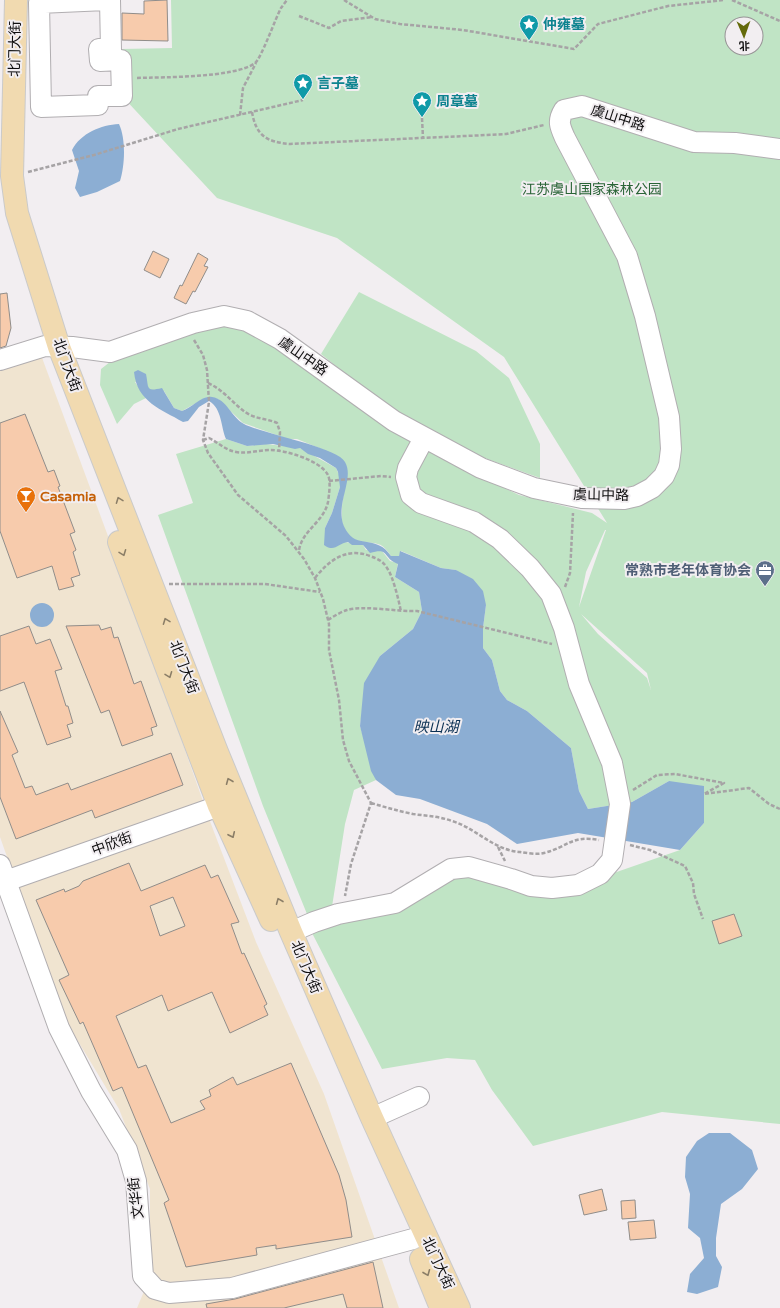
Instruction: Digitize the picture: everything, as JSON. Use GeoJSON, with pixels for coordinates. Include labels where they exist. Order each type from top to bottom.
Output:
{"type":"FeatureCollection","features":[{"type":"Feature","properties":{"kind":"main road","name":"北门大街"},"geometry":{"type":"LineString","coordinates":[[16,0],[6,180],[17,214],[52,347],[219,806],[386,1174],[441,1308]]}},
{"type":"Feature","properties":{"kind":"main road","name":"北门大街"},"geometry":{"type":"LineString","coordinates":[[52,347],[152,584],[214,744],[291,932],[372,1118],[459,1308]]}},
{"type":"Feature","properties":{"kind":"street"},"geometry":{"type":"LineString","coordinates":[[106,0],[39,3],[41,107],[98,105],[98,96],[122,96],[121,60],[100,61],[99,49],[111,50],[110,0]]}},
{"type":"Feature","properties":{"kind":"street","name":"虞山中路"},"geometry":{"type":"LineString","coordinates":[[0,360],[52,347],[72,347],[110,352],[188,325],[224,316],[247,321],[280,339],[394,421],[481,468],[534,488],[573,496],[624,499],[637,496],[652,488],[664,476],[669,465],[671,449],[669,417],[645,316],[627,256],[565,138],[559,125],[560,118],[564,110],[582,106],[694,142],[736,143],[780,150]]}},
{"type":"Feature","properties":{"kind":"street"},"geometry":{"type":"LineString","coordinates":[[291,932],[338,914],[395,903],[451,869],[469,867],[531,886],[552,888],[578,884],[600,874],[612,860],[620,804],[612,763],[579,684],[564,628],[551,594],[541,580],[500,539],[474,522],[421,503],[411,495],[407,481],[408,468],[424,438]]}},
{"type":"Feature","properties":{"kind":"street","name":"中欣街"},"geometry":{"type":"LineString","coordinates":[[3,874],[219,806]]}},
{"type":"Feature","properties":{"kind":"street","name":"文华街"},"geometry":{"type":"LineString","coordinates":[[3,874],[59,1028],[91,1091],[127,1150],[136,1181],[143,1276],[155,1289],[169,1292],[232,1288],[413,1240]]}},
{"type":"Feature","properties":{"kind":"street"},"geometry":{"type":"LineString","coordinates":[[372,1118],[419,1097]]}},
{"type":"Feature","properties":{"kind":"path"},"geometry":{"type":"LineString","coordinates":[[240,115],[243,88],[256,63],[280,8],[287,0]]}},
{"type":"Feature","properties":{"kind":"path"},"geometry":{"type":"LineString","coordinates":[[344,0],[372,17],[400,24],[463,30],[574,49],[598,24],[668,6],[724,0]]}},
{"type":"Feature","properties":{"kind":"path"},"geometry":{"type":"LineString","coordinates":[[732,0],[780,21]]}},
{"type":"Feature","properties":{"kind":"path"},"geometry":{"type":"LineString","coordinates":[[299,16],[329,28],[341,21],[372,17]]}},
{"type":"Feature","properties":{"kind":"path"},"geometry":{"type":"LineString","coordinates":[[122,78],[200,76],[242,69],[256,63]]}},
{"type":"Feature","properties":{"kind":"path"},"geometry":{"type":"LineString","coordinates":[[6,180],[178,129],[304,100]]}},
{"type":"Feature","properties":{"kind":"path"},"geometry":{"type":"LineString","coordinates":[[252,112],[254,124],[259,133],[268,140],[278,143],[336,143],[506,134],[550,123],[560,118]]}},
{"type":"Feature","properties":{"kind":"path"},"geometry":{"type":"LineString","coordinates":[[422,118],[423,138]]}},
{"type":"Feature","properties":{"kind":"path"},"geometry":{"type":"LineString","coordinates":[[188,325],[206,363],[209,402],[203,440],[208,453],[238,495],[286,536],[299,551],[315,578],[328,620],[329,650],[339,700],[343,740],[349,761],[371,803],[351,864],[345,899],[338,914]]}},
{"type":"Feature","properties":{"kind":"path"},"geometry":{"type":"LineString","coordinates":[[208,383],[224,392],[240,408],[251,415],[277,423],[280,437],[279,451]]}},
{"type":"Feature","properties":{"kind":"path"},"geometry":{"type":"LineString","coordinates":[[203,440],[209,438],[223,448],[249,454],[270,450],[279,451],[298,456],[316,464],[325,471],[329,481],[328,502],[325,514],[300,543],[299,551]]}},
{"type":"Feature","properties":{"kind":"path"},"geometry":{"type":"LineString","coordinates":[[329,481],[381,476],[407,481]]}},
{"type":"Feature","properties":{"kind":"path"},"geometry":{"type":"LineString","coordinates":[[556,607],[570,573],[574,509],[573,496]]}},
{"type":"Feature","properties":{"kind":"path"},"geometry":{"type":"LineString","coordinates":[[315,578],[329,562],[336,557],[348,553],[361,552],[382,561],[388,569],[401,612]]}},
{"type":"Feature","properties":{"kind":"path"},"geometry":{"type":"LineString","coordinates":[[152,584],[265,584],[320,592]]}},
{"type":"Feature","properties":{"kind":"path"},"geometry":{"type":"LineString","coordinates":[[328,620],[348,610],[362,608],[401,612],[417,611],[570,648]]}},
{"type":"Feature","properties":{"kind":"path"},"geometry":{"type":"LineString","coordinates":[[619,799],[657,775],[675,774],[724,783],[704,794],[749,788],[769,804],[780,809]]}},
{"type":"Feature","properties":{"kind":"path"},"geometry":{"type":"LineString","coordinates":[[371,803],[392,809],[434,816],[453,821],[472,830],[498,847],[518,852],[543,854],[570,841],[588,838],[650,850],[685,866],[693,883],[694,894],[703,919]]}},
{"type":"Feature","properties":{"kind":"shaded area"},"geometry":{"type":"Polygon","coordinates":[[[41,355],[142,628],[211,824],[256,942],[324,1094],[399,1308],[137,1308],[150,1277],[150,1189],[119,1109],[64,1018],[0,837],[0,366],[41,355]]]}},
{"type":"Feature","properties":{"kind":"green space","name":"江苏虞山国家森林公园"},"geometry":{"type":"Polygon","coordinates":[[[171,0],[780,0],[780,1124],[662,1112],[533,1146],[492,1090],[475,1060],[447,1058],[382,1069],[312,933],[355,920],[451,876],[474,874],[559,892],[680,850],[704,823],[669,781],[632,802],[588,809],[579,791],[571,748],[527,711],[507,700],[500,691],[492,660],[483,648],[483,628],[486,605],[456,570],[441,568],[401,551],[399,556],[391,556],[384,547],[380,545],[359,541],[351,537],[345,531],[342,523],[342,505],[346,480],[324,450],[297,439],[288,439],[243,423],[218,399],[207,397],[182,411],[174,408],[164,391],[150,390],[147,387],[147,380],[135,382],[146,398],[134,404],[117,424],[100,385],[101,369],[110,362],[216,323],[247,328],[443,459],[519,495],[592,513],[607,523],[504,357],[337,238],[217,198],[122,96],[121,49],[172,48],[171,0]],[[606,530],[586,572],[579,607],[606,530]],[[581,614],[598,634],[647,678],[651,690],[647,673],[581,614]]]}},
{"type":"Feature","properties":{"kind":"green space"},"geometry":{"type":"Polygon","coordinates":[[[359,292],[476,351],[509,378],[540,444],[540,478],[460,449],[399,417],[321,354],[359,292]]]}},
{"type":"Feature","properties":{"kind":"green space"},"geometry":{"type":"Polygon","coordinates":[[[226,439],[247,446],[266,444],[300,448],[336,468],[340,477],[340,487],[332,513],[325,528],[345,542],[363,545],[366,550],[382,551],[390,561],[398,563],[395,577],[419,592],[422,611],[413,629],[380,656],[363,704],[360,726],[376,780],[354,790],[345,824],[331,913],[307,914],[263,806],[158,515],[193,503],[176,454],[226,439]]]}},
{"type":"Feature","properties":{"kind":"water"},"geometry":{"type":"Polygon","coordinates":[[[119,124],[124,144],[123,167],[120,181],[97,192],[80,197],[75,188],[79,171],[72,150],[81,139],[92,131],[105,126],[119,124]]]}},
{"type":"Feature","properties":{"kind":"water","name":"映山湖"},"geometry":{"type":"Polygon","coordinates":[[[138,370],[146,374],[150,389],[162,388],[174,408],[182,411],[204,398],[217,398],[222,401],[244,424],[315,446],[339,456],[345,462],[348,470],[348,478],[341,515],[343,524],[352,537],[357,540],[374,543],[386,550],[391,556],[399,556],[400,551],[441,568],[456,570],[473,579],[483,591],[486,605],[483,628],[483,648],[492,660],[500,691],[507,700],[527,711],[571,748],[579,791],[588,809],[632,802],[669,781],[704,786],[704,823],[680,850],[578,833],[517,844],[487,824],[420,799],[396,795],[376,780],[371,771],[360,726],[364,683],[380,656],[413,629],[422,611],[419,592],[395,577],[398,564],[393,562],[381,551],[370,553],[363,545],[352,545],[348,542],[334,548],[324,545],[325,528],[332,513],[340,487],[336,468],[320,458],[308,454],[300,448],[295,449],[273,444],[247,446],[226,439],[219,413],[209,401],[199,407],[188,421],[183,422],[145,398],[136,382],[134,372],[138,370]]]}},
{"type":"Feature","properties":{"kind":"water"},"geometry":{"type":"Polygon","coordinates":[[[42,603],[47,604],[53,610],[53,620],[47,626],[42,627],[37,626],[31,620],[30,615],[31,610],[37,604],[42,603]]]}},
{"type":"Feature","properties":{"kind":"water"},"geometry":{"type":"Polygon","coordinates":[[[709,1133],[730,1133],[752,1150],[758,1169],[742,1189],[721,1204],[716,1238],[716,1256],[722,1267],[718,1287],[697,1294],[687,1292],[690,1274],[704,1258],[700,1238],[688,1228],[690,1194],[685,1177],[686,1157],[697,1141],[709,1133]]]}},
{"type":"Feature","properties":{"kind":"building"},"geometry":{"type":"Polygon","coordinates":[[[167,0],[168,41],[122,40],[122,13],[144,14],[144,1],[167,0]]]}},
{"type":"Feature","properties":{"kind":"building"},"geometry":{"type":"Polygon","coordinates":[[[153,251],[169,259],[160,278],[144,270],[153,251]]]}},
{"type":"Feature","properties":{"kind":"building"},"geometry":{"type":"Polygon","coordinates":[[[198,253],[208,259],[204,266],[208,267],[195,292],[193,291],[186,304],[174,298],[180,285],[182,286],[198,253]]]}},
{"type":"Feature","properties":{"kind":"building"},"geometry":{"type":"Polygon","coordinates":[[[7,293],[11,328],[6,346],[0,348],[0,294],[7,293]]]}},
{"type":"Feature","properties":{"kind":"building"},"geometry":{"type":"Polygon","coordinates":[[[25,414],[48,472],[54,470],[60,486],[58,487],[75,532],[70,534],[76,550],[73,552],[80,575],[71,578],[74,586],[59,590],[52,566],[17,578],[0,531],[0,423],[25,414]]]}},
{"type":"Feature","properties":{"kind":"building"},"geometry":{"type":"Polygon","coordinates":[[[99,625],[101,630],[111,627],[114,638],[118,637],[134,684],[141,681],[157,726],[151,728],[153,735],[122,746],[109,710],[101,713],[66,626],[99,625]]]}},
{"type":"Feature","properties":{"kind":"building"},"geometry":{"type":"Polygon","coordinates":[[[29,626],[36,644],[50,639],[62,669],[55,671],[73,723],[67,725],[71,737],[47,745],[24,682],[0,691],[0,636],[29,626]]]}},
{"type":"Feature","properties":{"kind":"building"},"geometry":{"type":"Polygon","coordinates":[[[0,711],[18,752],[12,755],[25,788],[32,786],[36,795],[68,783],[71,790],[171,753],[183,785],[95,818],[92,810],[16,839],[0,797],[0,711]]]}},
{"type":"Feature","properties":{"kind":"building"},"geometry":{"type":"Polygon","coordinates":[[[129,863],[141,891],[205,865],[211,878],[218,875],[239,922],[231,924],[242,954],[244,953],[267,1004],[264,1006],[268,1015],[230,1033],[212,992],[168,1011],[162,995],[116,1016],[138,1068],[146,1065],[171,1123],[205,1109],[200,1101],[211,1096],[209,1090],[233,1077],[237,1085],[291,1063],[339,1175],[346,1200],[352,1237],[276,1249],[276,1245],[256,1248],[257,1255],[186,1267],[164,1203],[169,1200],[122,1087],[113,1091],[83,1022],[80,1024],[59,980],[69,975],[36,900],[64,889],[65,892],[79,886],[83,881],[129,863]],[[173,897],[150,906],[160,936],[185,926],[173,897]]]}},
{"type":"Feature","properties":{"kind":"building"},"geometry":{"type":"Polygon","coordinates":[[[734,914],[742,936],[719,944],[712,921],[734,914]]]}},
{"type":"Feature","properties":{"kind":"building"},"geometry":{"type":"Polygon","coordinates":[[[602,1189],[607,1210],[584,1215],[579,1195],[602,1189]]]}},
{"type":"Feature","properties":{"kind":"building"},"geometry":{"type":"Polygon","coordinates":[[[635,1200],[636,1218],[622,1219],[621,1201],[635,1200]]]}},
{"type":"Feature","properties":{"kind":"building"},"geometry":{"type":"Polygon","coordinates":[[[654,1220],[656,1238],[630,1240],[628,1222],[654,1220]]]}},
{"type":"Feature","properties":{"kind":"building"},"geometry":{"type":"Polygon","coordinates":[[[373,1262],[383,1308],[347,1308],[343,1294],[284,1308],[207,1308],[206,1304],[235,1299],[373,1262]]]}},
{"type":"Feature","properties":{"kind":"place","name":"仲雍墓"},"geometry":{"type":"Point","coordinates":[529,41]}},
{"type":"Feature","properties":{"kind":"place","name":"言子墓"},"geometry":{"type":"Point","coordinates":[303,100]}},
{"type":"Feature","properties":{"kind":"place","name":"周章墓"},"geometry":{"type":"Point","coordinates":[422,118]}},
{"type":"Feature","properties":{"kind":"place","name":"Casamia"},"geometry":{"type":"Point","coordinates":[26,513]}},
{"type":"Feature","properties":{"kind":"place","name":"常熟市老年体育协会"},"geometry":{"type":"Point","coordinates":[765,587]}}]}
